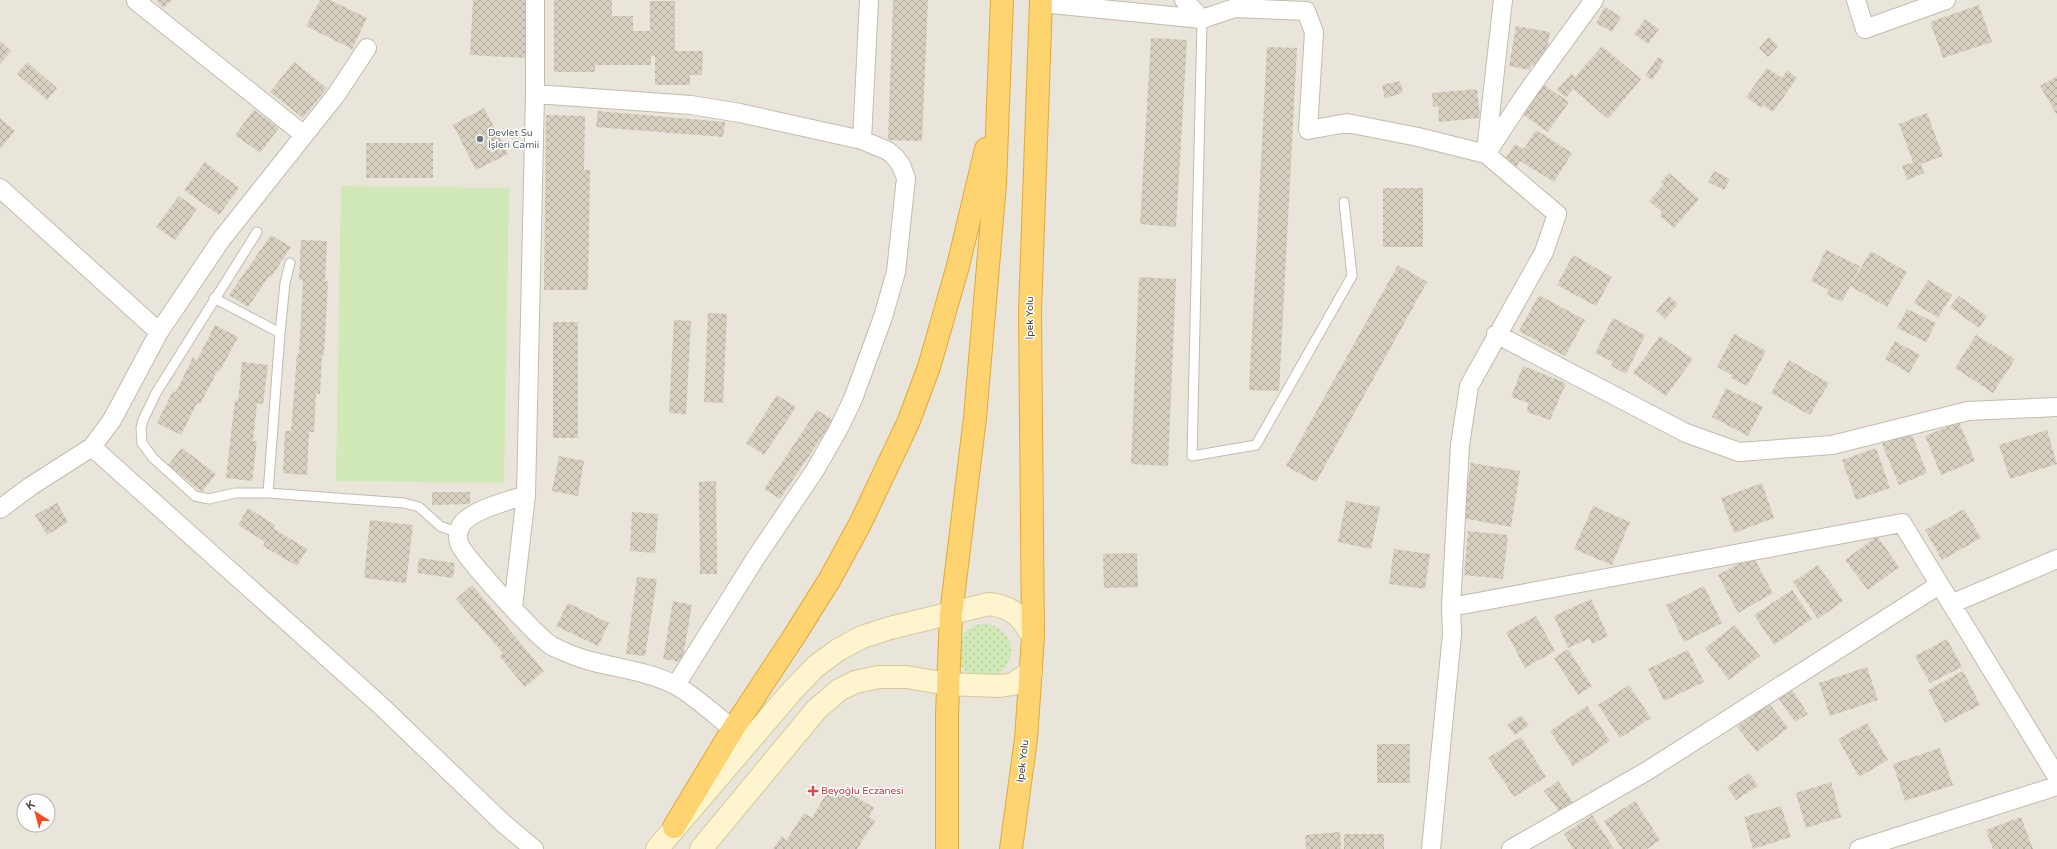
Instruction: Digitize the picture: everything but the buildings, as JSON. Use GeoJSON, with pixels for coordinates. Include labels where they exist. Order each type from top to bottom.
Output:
{"type":"FeatureCollection","features":[{"type":"Feature","properties":{"kind":"highway"},"geometry":{"type":"LineString","coordinates":[[948,849],[947,684],[951,614],[974,418],[995,184],[1002,0]]}},
{"type":"Feature","properties":{"kind":"highway","name":"İpek Yolu"},"geometry":{"type":"LineString","coordinates":[[1033,637],[1030,311],[1041,2]]}},
{"type":"Feature","properties":{"kind":"highway"},"geometry":{"type":"LineString","coordinates":[[674,827],[733,729],[793,638],[834,572],[860,524],[908,423],[929,367],[956,273],[998,97]]}},
{"type":"Feature","properties":{"kind":"highway"},"geometry":{"type":"LineString","coordinates":[[1031,672],[1033,637]]}},
{"type":"Feature","properties":{"kind":"highway","name":"Ipek Yolu"},"geometry":{"type":"LineString","coordinates":[[1011,849],[1026,739],[1031,672]]}},
{"type":"Feature","properties":{"kind":"main road"},"geometry":{"type":"LineString","coordinates":[[657,849],[674,827],[791,692],[816,667],[838,650],[862,636],[989,604],[1004,606],[1018,616],[1033,637]]}},
{"type":"Feature","properties":{"kind":"main road"},"geometry":{"type":"LineString","coordinates":[[701,849],[816,710],[839,690],[855,682],[879,678],[907,677],[947,684],[1000,686],[1013,684],[1031,672]]}},
{"type":"Feature","properties":{"kind":"street"},"geometry":{"type":"LineString","coordinates":[[513,607],[526,495],[535,94],[535,0]]}},
{"type":"Feature","properties":{"kind":"street"},"geometry":{"type":"LineString","coordinates":[[862,140],[869,0]]}},
{"type":"Feature","properties":{"kind":"street"},"geometry":{"type":"LineString","coordinates":[[1184,0],[1202,19]]}},
{"type":"Feature","properties":{"kind":"street"},"geometry":{"type":"LineString","coordinates":[[1486,154],[1503,0]]}},
{"type":"Feature","properties":{"kind":"street"},"geometry":{"type":"LineString","coordinates":[[1486,154],[1525,95],[1594,0]]}},
{"type":"Feature","properties":{"kind":"street"},"geometry":{"type":"LineString","coordinates":[[1856,0],[1865,29],[1946,0]]}},
{"type":"Feature","properties":{"kind":"street"},"geometry":{"type":"LineString","coordinates":[[136,1],[304,134]]}},
{"type":"Feature","properties":{"kind":"street"},"geometry":{"type":"LineString","coordinates":[[1041,2],[1202,19],[1236,8],[1306,11],[1314,32],[1308,130],[1347,123],[1418,137],[1486,154],[1557,214],[1544,252],[1496,334],[1469,386],[1460,445],[1451,607],[1452,634],[1431,849]]}},
{"type":"Feature","properties":{"kind":"street"},"geometry":{"type":"LineString","coordinates":[[2,504],[92,447],[112,420],[159,332],[221,240],[336,95],[367,48]]}},
{"type":"Feature","properties":{"kind":"street"},"geometry":{"type":"LineString","coordinates":[[535,94],[691,105],[740,113],[862,140],[883,149],[894,157],[901,165],[906,178],[896,272],[883,317],[853,399],[838,430],[815,470],[755,558],[676,685]]}},
{"type":"Feature","properties":{"kind":"street"},"geometry":{"type":"LineString","coordinates":[[0,188],[159,332]]}},
{"type":"Feature","properties":{"kind":"street"},"geometry":{"type":"LineString","coordinates":[[1496,334],[1686,433],[1739,452],[1832,445],[1968,410],[2057,407]]}},
{"type":"Feature","properties":{"kind":"street"},"geometry":{"type":"LineString","coordinates":[[92,447],[378,703],[504,824],[534,849]]}},
{"type":"Feature","properties":{"kind":"street"},"geometry":{"type":"LineString","coordinates":[[526,495],[475,514],[461,526],[458,533],[459,543],[464,551],[513,607],[549,644],[564,652],[583,659],[650,674],[676,685],[733,729]]}},
{"type":"Feature","properties":{"kind":"street"},"geometry":{"type":"LineString","coordinates":[[1451,607],[1902,523],[2057,778]]}},
{"type":"Feature","properties":{"kind":"street"},"geometry":{"type":"LineString","coordinates":[[1951,604],[2057,559]]}},
{"type":"Feature","properties":{"kind":"street"},"geometry":{"type":"LineString","coordinates":[[1511,849],[1648,771],[1939,585]]}},
{"type":"Feature","properties":{"kind":"street"},"geometry":{"type":"LineString","coordinates":[[1859,849],[2057,786]]}},
{"type":"Feature","properties":{"kind":"lane"},"geometry":{"type":"LineString","coordinates":[[1202,19],[1192,456],[1256,446],[1352,276],[1344,202]]}},
{"type":"Feature","properties":{"kind":"lane"},"geometry":{"type":"LineString","coordinates":[[257,232],[214,298],[156,393],[143,420],[141,428],[142,443],[153,458],[188,492],[200,498],[209,499],[235,493],[268,493],[404,503],[419,507],[440,526],[458,533]]}},
{"type":"Feature","properties":{"kind":"lane"},"geometry":{"type":"LineString","coordinates":[[268,493],[280,333],[285,283],[290,263]]}},
{"type":"Feature","properties":{"kind":"lane"},"geometry":{"type":"LineString","coordinates":[[214,298],[280,333]]}},
{"type":"Feature","properties":{"kind":"shaded area"},"geometry":{"type":"Polygon","coordinates":[[[0,0],[2057,0],[2057,849],[0,849],[0,0]]]}},
{"type":"Feature","properties":{"kind":"green space"},"geometry":{"type":"Polygon","coordinates":[[[341,186],[509,188],[504,483],[336,481],[341,186]]]}},
{"type":"Feature","properties":{"kind":"green space"},"geometry":{"type":"Polygon","coordinates":[[[984,624],[994,626],[1003,632],[1009,641],[1011,651],[1009,661],[1003,670],[994,676],[984,678],[974,676],[965,670],[959,661],[957,651],[959,641],[965,632],[974,626],[984,624]]]}},
{"type":"Feature","properties":{"kind":"place","name":"Devlet Su İşleri Camii"},"geometry":{"type":"Point","coordinates":[480,139]}},
{"type":"Feature","properties":{"kind":"place","name":"Beyoğlu Eczanesi"},"geometry":{"type":"Point","coordinates":[813,791]}}]}
